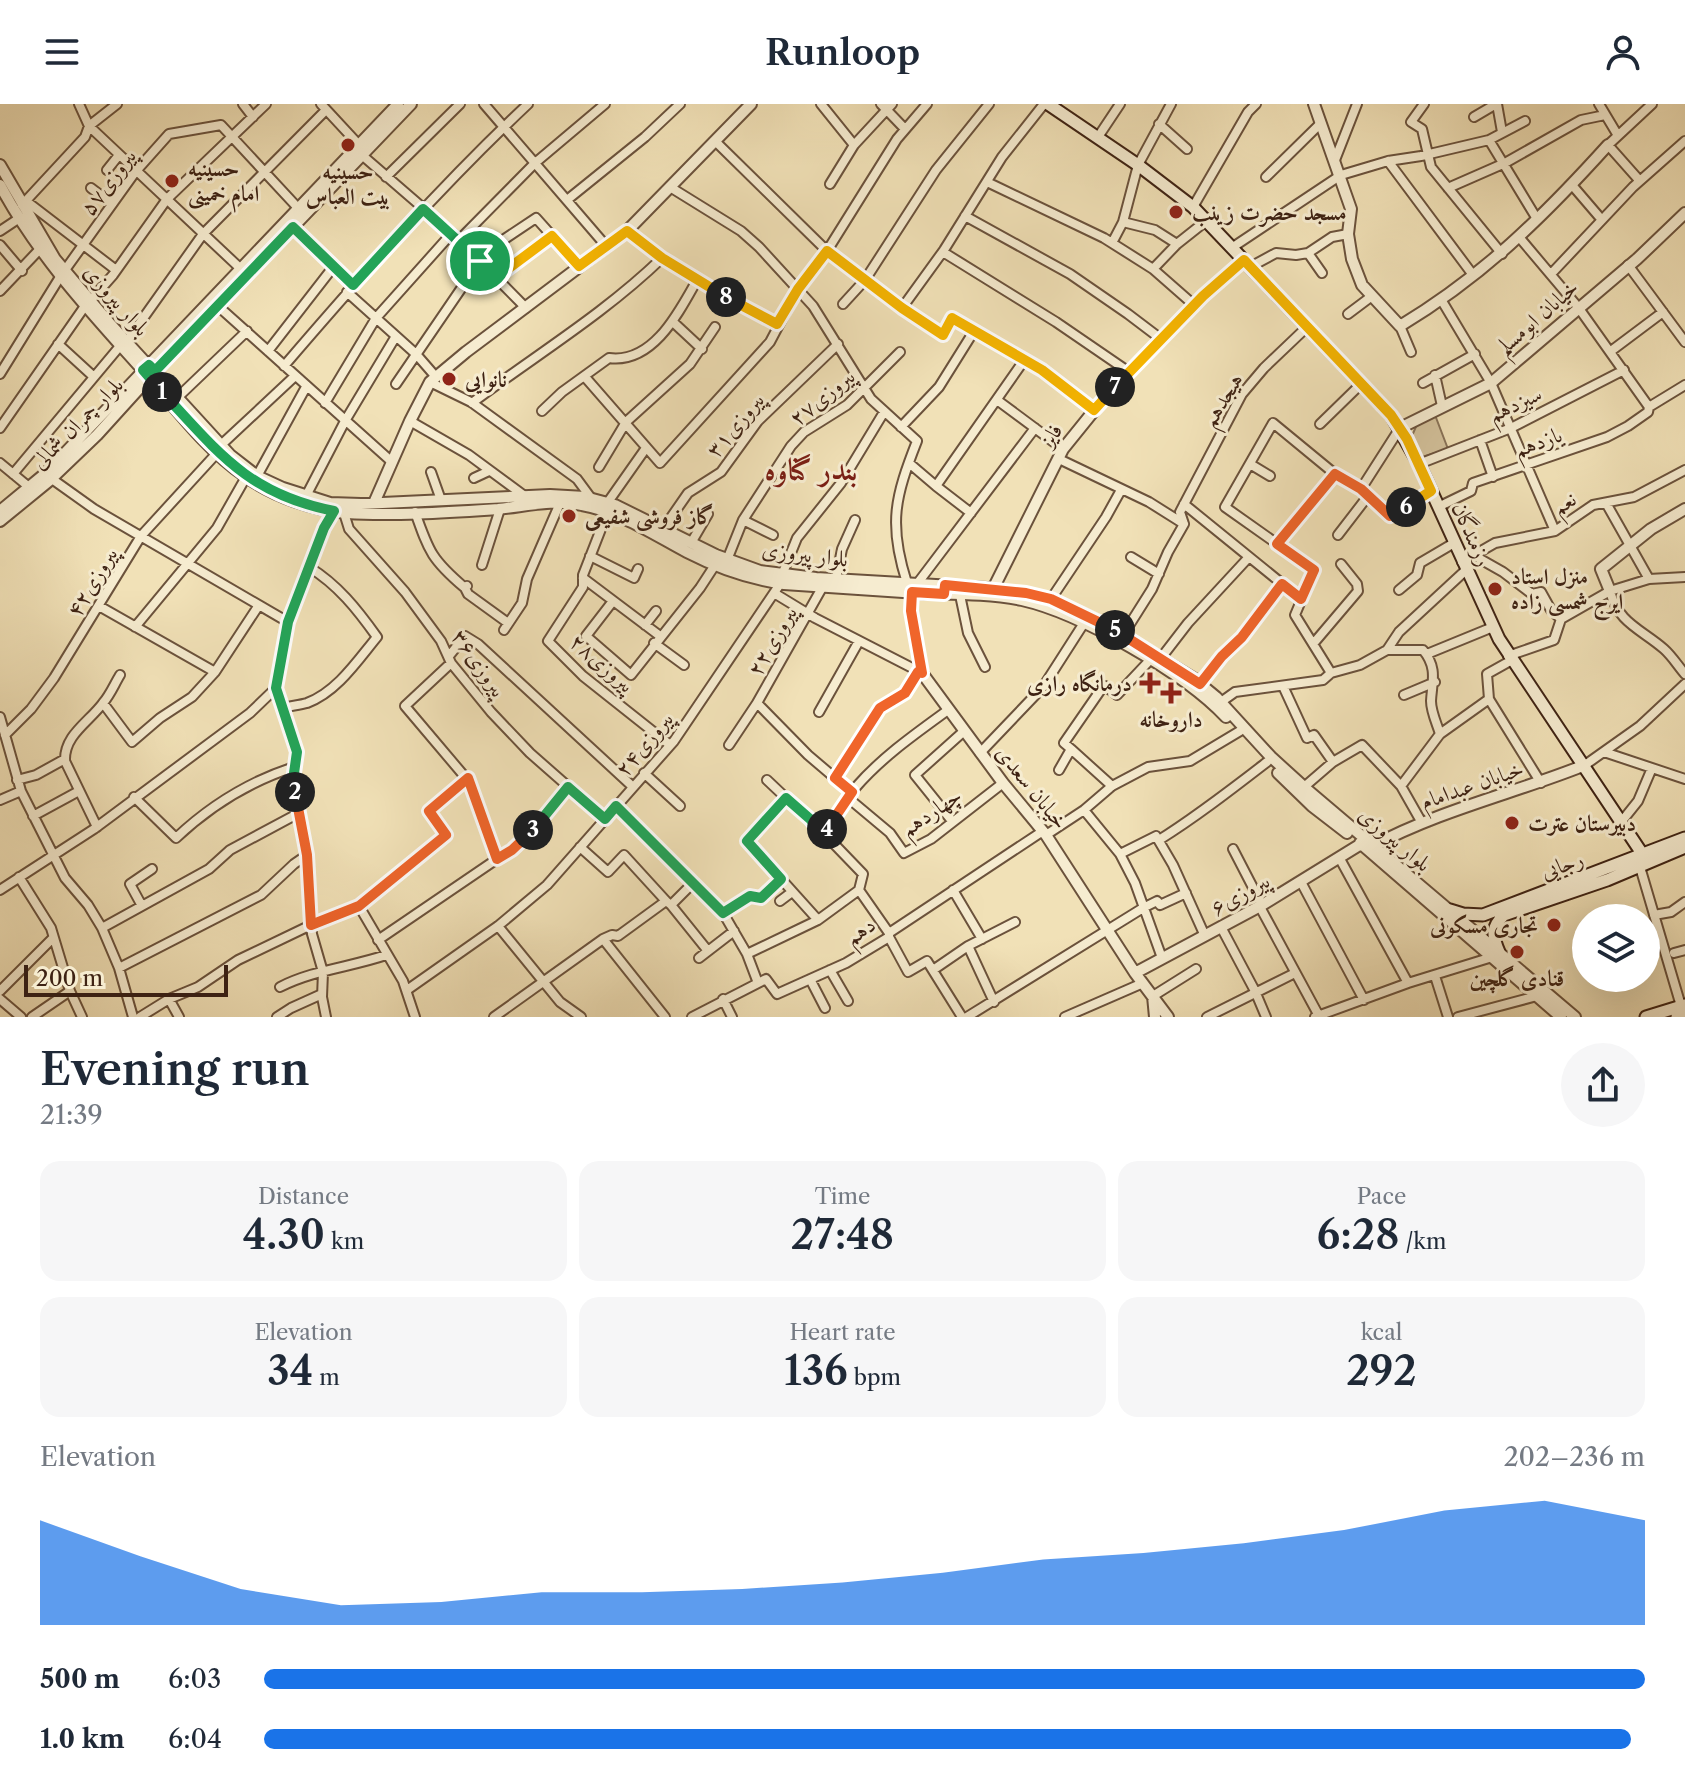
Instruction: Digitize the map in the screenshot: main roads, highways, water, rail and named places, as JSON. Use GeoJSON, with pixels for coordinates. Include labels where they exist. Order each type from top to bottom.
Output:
{"type":"FeatureCollection","features":[{"type":"Feature","properties":{"kind":"main road","name":"رزمندگان"},"geometry":{"type":"LineString","coordinates":[[1046,104],[1138,165],[1193,207],[1391,415],[1419,464],[1464,566],[1510,658],[1622,821],[1642,861]]}},
{"type":"Feature","properties":{"kind":"main road","name":"رجایی"},"geometry":{"type":"LineString","coordinates":[[1642,861],[1685,838]]}},
{"type":"Feature","properties":{"kind":"main road","name":"رجایی"},"geometry":{"type":"LineString","coordinates":[[1450,910],[1483,915],[1531,902],[1685,847]]}},
{"type":"Feature","properties":{"kind":"main road","name":"رجایی"},"geometry":{"type":"LineString","coordinates":[[1494,955],[1496,923],[1504,915],[1531,902]]}},
{"type":"Feature","properties":{"kind":"main road"},"geometry":{"type":"LineString","coordinates":[[1653,1016],[1682,1011]]}},
{"type":"Feature","properties":{"kind":"place","name":"حسینیه بیت العباس"},"geometry":{"type":"Point","coordinates":[348,145]}},
{"type":"Feature","properties":{"kind":"place","name":"حسینیه امام خمینی"},"geometry":{"type":"Point","coordinates":[172,181]}},
{"type":"Feature","properties":{"kind":"place","name":"مسجد حضرت زینب"},"geometry":{"type":"Point","coordinates":[1176,212]}},
{"type":"Feature","properties":{"kind":"place","name":"نانوایی"},"geometry":{"type":"Point","coordinates":[449,379]}},
{"type":"Feature","properties":{"kind":"place","name":"گاز فروشی شفیعی"},"geometry":{"type":"Point","coordinates":[569,516]}},
{"type":"Feature","properties":{"kind":"place","name":"منزل استاد ایرج شمسى زاده"},"geometry":{"type":"Point","coordinates":[1495,589]}},
{"type":"Feature","properties":{"kind":"place","name":"درمانگاه رازی"},"geometry":{"type":"Point","coordinates":[1150,683]}},
{"type":"Feature","properties":{"kind":"place","name":"داروخانه"},"geometry":{"type":"Point","coordinates":[1171,693]}},
{"type":"Feature","properties":{"kind":"place","name":"دبیرستان عترت"},"geometry":{"type":"Point","coordinates":[1512,823]}},
{"type":"Feature","properties":{"kind":"place","name":"تجاری مسکونی"},"geometry":{"type":"Point","coordinates":[1554,925]}},
{"type":"Feature","properties":{"kind":"place","name":"قنادی گلچین"},"geometry":{"type":"Point","coordinates":[1517,952]}},
{"type":"Feature","properties":{"kind":"district","name":"بندر گناوه"},"geometry":{"type":"Point","coordinates":[811,469]}}]}
